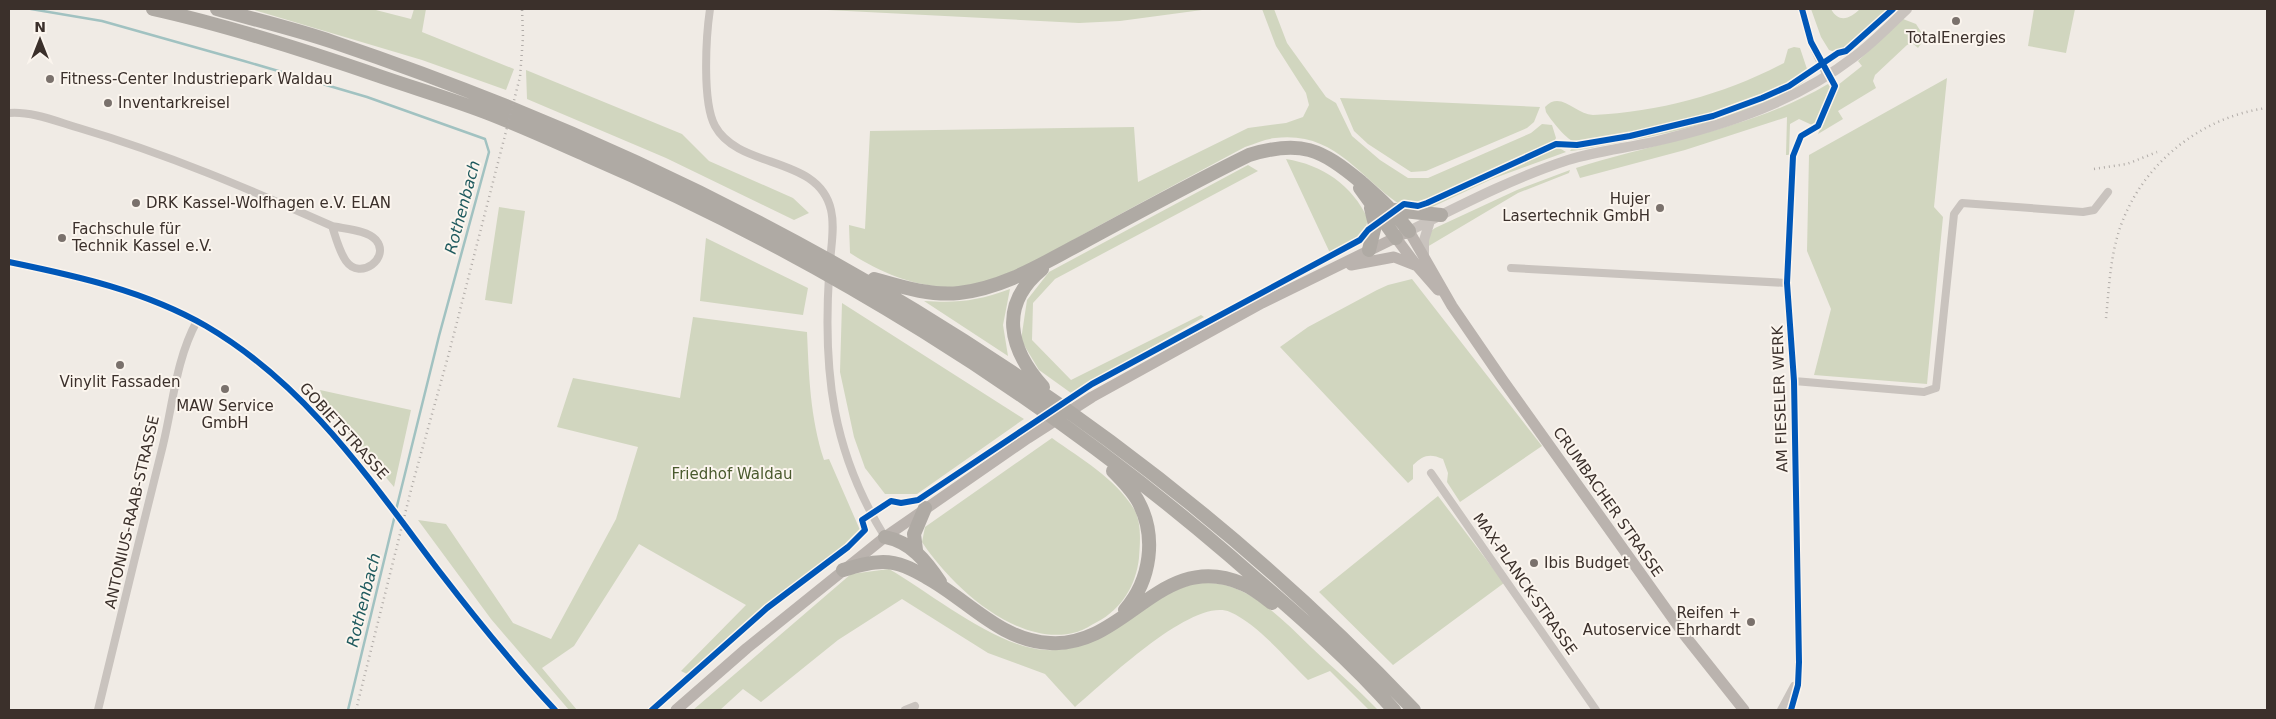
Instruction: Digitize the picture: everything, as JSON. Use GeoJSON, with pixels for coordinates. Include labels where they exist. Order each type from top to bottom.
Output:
{"type":"FeatureCollection","features":[{"type":"Feature","properties":{"kind":"highway"},"geometry":{"type":"LineString","coordinates":[[153,9],[193,18],[489,106],[530,115],[624,155],[797,240],[854,272],[1045,393],[1253,556],[1330,626],[1414,710]]}},
{"type":"Feature","properties":{"kind":"highway"},"geometry":{"type":"LineString","coordinates":[[217,9],[331,41],[489,106],[525,128],[720,216],[855,290],[930,336],[1030,402],[1097,451],[1205,535],[1331,647],[1394,710]]}},
{"type":"Feature","properties":{"kind":"highway"},"geometry":{"type":"LineString","coordinates":[[854,272],[917,291],[958,293],[992,286],[1052,260],[1223,168],[1250,155],[1271,148],[1313,150],[1335,161],[1394,210],[1409,231]]}},
{"type":"Feature","properties":{"kind":"highway"},"geometry":{"type":"LineString","coordinates":[[1351,175],[1396,238]]}},
{"type":"Feature","properties":{"kind":"highway"},"geometry":{"type":"LineString","coordinates":[[1369,250],[1375,225],[1370,202]]}},
{"type":"Feature","properties":{"kind":"highway"},"geometry":{"type":"LineString","coordinates":[[1394,210],[1435,218]]}},
{"type":"Feature","properties":{"kind":"highway"},"geometry":{"type":"LineString","coordinates":[[1045,393],[1020,356],[1015,343],[1013,322],[1017,302],[1028,282],[1052,260]]}},
{"type":"Feature","properties":{"kind":"highway"},"geometry":{"type":"LineString","coordinates":[[1097,451],[1137,499],[1143,511],[1149,535],[1145,576],[1136,595],[1116,622]]}},
{"type":"Feature","properties":{"kind":"highway"},"geometry":{"type":"LineString","coordinates":[[916,550],[914,534],[925,508]]}},
{"type":"Feature","properties":{"kind":"highway"},"geometry":{"type":"LineString","coordinates":[[885,537],[897,539],[916,550],[942,585]]}},
{"type":"Feature","properties":{"kind":"highway"},"geometry":{"type":"LineString","coordinates":[[885,537],[910,568]]}},
{"type":"Feature","properties":{"kind":"highway"},"geometry":{"type":"LineString","coordinates":[[843,570],[885,562],[910,568],[942,585],[995,625],[1030,640],[1067,643],[1085,639],[1116,622],[1164,588],[1201,576],[1218,577],[1245,585],[1331,647]]}},
{"type":"Feature","properties":{"kind":"main road"},"geometry":{"type":"LineString","coordinates":[[676,710],[740,654],[885,537],[925,508],[1092,397],[1262,303],[1409,231]]}},
{"type":"Feature","properties":{"kind":"main road","name":"CRUMBACHER STRASSE"},"geometry":{"type":"LineString","coordinates":[[1409,231],[1452,306]]}},
{"type":"Feature","properties":{"kind":"main road","name":"CRUMBACHER STRASSE"},"geometry":{"type":"LineString","coordinates":[[1396,238],[1417,266],[1452,306],[1686,637],[1744,710]]}},
{"type":"Feature","properties":{"kind":"main road","name":"CRUMBACHER STRASSE"},"geometry":{"type":"LineString","coordinates":[[1330,270],[1377,258],[1394,257],[1417,266]]}},
{"type":"Feature","properties":{"kind":"street"},"geometry":{"type":"LineString","coordinates":[[710,9],[707,97],[714,125],[730,142],[740,149],[783,165],[812,182],[824,194],[831,209],[828,324],[832,401],[841,441],[852,472],[870,513],[885,537]]}},
{"type":"Feature","properties":{"kind":"street"},"geometry":{"type":"LineString","coordinates":[[1802,9],[1811,42],[1827,76]]}},
{"type":"Feature","properties":{"kind":"street"},"geometry":{"type":"LineString","coordinates":[[1409,231],[1487,192],[1570,160],[1664,139],[1763,110],[1797,94],[1827,76],[1856,55],[1907,9]]}},
{"type":"Feature","properties":{"kind":"street"},"geometry":{"type":"LineString","coordinates":[[9,113],[23,113],[51,120],[160,153],[332,226],[361,232],[375,239],[379,245],[379,252],[373,266],[362,269],[353,268],[347,262],[332,226]]}},
{"type":"Feature","properties":{"kind":"street","name":"AM FIESELER WERK"},"geometry":{"type":"LineString","coordinates":[[1791,710],[1798,685],[1799,662],[1794,380],[1787,283],[1793,156],[1801,136]]}},
{"type":"Feature","properties":{"kind":"street","name":"AM FIESELER WERK"},"geometry":{"type":"LineString","coordinates":[[1794,380],[1924,392],[1936,388],[1954,214],[1962,203],[2083,212],[2094,210],[2108,192]]}},
{"type":"Feature","properties":{"kind":"street"},"geometry":{"type":"LineString","coordinates":[[1424,256],[1424,240],[1435,218]]}},
{"type":"Feature","properties":{"kind":"street","name":"GOBIETSTRASSE"},"geometry":{"type":"LineString","coordinates":[[9,262],[116,287],[166,306],[197,322],[261,364],[322,420],[388,501],[496,643],[555,710]]}},
{"type":"Feature","properties":{"kind":"street"},"geometry":{"type":"LineString","coordinates":[[1511,268],[1787,283]]}},
{"type":"Feature","properties":{"kind":"street","name":"ANTONIUS-RAAB-STRASSE"},"geometry":{"type":"LineString","coordinates":[[98,710],[164,441],[173,394],[189,336],[197,322]]}},
{"type":"Feature","properties":{"kind":"street","name":"MAX-PLANCK-STRASSE"},"geometry":{"type":"LineString","coordinates":[[1432,473],[1596,710]]}},
{"type":"Feature","properties":{"kind":"street","name":"AM FIESELER WERK"},"geometry":{"type":"LineString","coordinates":[[1781,710],[1792,693],[1799,662]]}},
{"type":"Feature","properties":{"kind":"street"},"geometry":{"type":"LineString","coordinates":[[904,710],[915,706]]}},
{"type":"Feature","properties":{"kind":"green space"},"geometry":{"type":"Polygon","coordinates":[[[251,9],[372,9],[411,19],[414,9],[426,9],[422,32],[514,69],[506,90],[422,60],[251,9]]]}},
{"type":"Feature","properties":{"kind":"green space"},"geometry":{"type":"Polygon","coordinates":[[[808,9],[1202,10],[1120,21],[1079,23],[808,9]]]}},
{"type":"Feature","properties":{"kind":"green space"},"geometry":{"type":"Polygon","coordinates":[[[1262,9],[1274,9],[1287,43],[1326,97],[1336,103],[1352,136],[1380,160],[1408,178],[1428,178],[1531,133],[1542,124],[1552,125],[1556,138],[1554,142],[1426,202],[1405,202],[1399,204],[1329,148],[1313,141],[1296,138],[1268,139],[1245,147],[1026,265],[1006,274],[965,286],[945,287],[920,284],[884,272],[850,253],[849,225],[865,229],[870,131],[1134,127],[1138,182],[1248,128],[1286,123],[1303,117],[1309,105],[1306,93],[1276,46],[1262,9]]]}},
{"type":"Feature","properties":{"kind":"green space"},"geometry":{"type":"Polygon","coordinates":[[[1811,9],[1831,9],[1838,17],[1845,18],[1853,15],[1860,9],[1890,9],[1851,45],[1835,52],[1829,50],[1821,37],[1811,9]]]}},
{"type":"Feature","properties":{"kind":"green space"},"geometry":{"type":"Polygon","coordinates":[[[2034,9],[2075,9],[2066,53],[2028,46],[2034,9]]]}},
{"type":"Feature","properties":{"kind":"green space"},"geometry":{"type":"Polygon","coordinates":[[[1903,19],[1916,24],[1925,38],[1918,48],[1912,43],[1907,45],[1875,75],[1873,81],[1876,88],[1838,111],[1843,119],[1818,134],[1838,85],[1862,66],[1858,61],[1903,19]]]}},
{"type":"Feature","properties":{"kind":"green space"},"geometry":{"type":"Polygon","coordinates":[[[1800,48],[1807,69],[1802,76],[1757,98],[1733,107],[1660,129],[1577,143],[1555,125],[1546,112],[1545,107],[1551,102],[1557,101],[1593,115],[1643,110],[1692,100],[1739,84],[1784,63],[1788,49],[1800,48]]]}},
{"type":"Feature","properties":{"kind":"green space"},"geometry":{"type":"Polygon","coordinates":[[[526,70],[682,134],[709,161],[793,198],[809,213],[794,220],[666,158],[527,99],[526,70]]]}},
{"type":"Feature","properties":{"kind":"green space"},"geometry":{"type":"Polygon","coordinates":[[[1808,78],[1791,91],[1769,102],[1715,121],[1659,135],[1570,151],[1573,147],[1670,130],[1717,117],[1763,100],[1808,78]]]}},
{"type":"Feature","properties":{"kind":"green space"},"geometry":{"type":"Polygon","coordinates":[[[1947,78],[1934,207],[1943,217],[1927,384],[1814,375],[1831,309],[1807,251],[1809,155],[1947,78]]]}},
{"type":"Feature","properties":{"kind":"green space"},"geometry":{"type":"Polygon","coordinates":[[[1828,84],[1832,90],[1818,121],[1812,125],[1799,119],[1790,124],[1789,155],[1786,155],[1787,117],[1685,150],[1580,178],[1576,168],[1736,124],[1798,100],[1828,84]]]}},
{"type":"Feature","properties":{"kind":"green space"},"geometry":{"type":"Polygon","coordinates":[[[1340,98],[1540,107],[1534,122],[1527,128],[1426,171],[1411,172],[1368,144],[1354,131],[1340,98]]]}},
{"type":"Feature","properties":{"kind":"green space"},"geometry":{"type":"Polygon","coordinates":[[[1556,146],[1566,152],[1492,179],[1428,209],[1422,206],[1556,146]]]}},
{"type":"Feature","properties":{"kind":"green space"},"geometry":{"type":"Polygon","coordinates":[[[1286,159],[1312,166],[1335,178],[1345,187],[1354,196],[1368,219],[1364,234],[1330,253],[1286,159]]]}},
{"type":"Feature","properties":{"kind":"green space"},"geometry":{"type":"Polygon","coordinates":[[[1248,165],[1258,171],[1055,279],[1033,303],[1032,340],[1071,380],[1201,315],[1204,317],[1071,393],[1039,370],[1021,340],[1027,300],[1049,272],[1248,165]]]}},
{"type":"Feature","properties":{"kind":"green space"},"geometry":{"type":"Polygon","coordinates":[[[1570,170],[1569,173],[1518,193],[1427,247],[1431,231],[1435,228],[1517,190],[1570,170]]]}},
{"type":"Feature","properties":{"kind":"green space"},"geometry":{"type":"Polygon","coordinates":[[[499,207],[525,211],[512,304],[485,300],[499,207]]]}},
{"type":"Feature","properties":{"kind":"green space"},"geometry":{"type":"Polygon","coordinates":[[[706,238],[808,288],[803,315],[700,301],[706,238]]]}},
{"type":"Feature","properties":{"kind":"green space"},"geometry":{"type":"Polygon","coordinates":[[[1412,279],[1542,446],[1460,502],[1447,482],[1448,473],[1443,459],[1427,456],[1420,459],[1413,465],[1413,479],[1408,483],[1280,347],[1308,327],[1377,290],[1412,279]]]}},
{"type":"Feature","properties":{"kind":"green space"},"geometry":{"type":"Polygon","coordinates":[[[1010,289],[1003,325],[1008,356],[924,301],[948,302],[968,300],[1010,289]]]}},
{"type":"Feature","properties":{"kind":"green space"},"geometry":{"type":"Polygon","coordinates":[[[842,303],[1024,419],[917,494],[885,494],[865,468],[854,437],[840,372],[842,303]]]}},
{"type":"Feature","properties":{"kind":"green space","name":"Friedhof Waldau"},"geometry":{"type":"Polygon","coordinates":[[[693,317],[807,332],[811,396],[819,444],[824,460],[829,459],[860,530],[846,544],[766,607],[689,675],[681,671],[746,605],[639,544],[574,646],[542,668],[577,710],[569,710],[491,619],[418,520],[446,524],[513,623],[551,639],[616,519],[638,447],[557,427],[573,378],[680,398],[693,317]]]}},
{"type":"Feature","properties":{"kind":"green space"},"geometry":{"type":"Polygon","coordinates":[[[320,390],[411,410],[394,487],[327,408],[320,390]]]}},
{"type":"Feature","properties":{"kind":"green space"},"geometry":{"type":"Polygon","coordinates":[[[1052,438],[1107,478],[1126,498],[1137,515],[1140,540],[1135,578],[1126,595],[1114,610],[1106,617],[1082,630],[1055,635],[1032,631],[1010,623],[988,610],[950,577],[922,542],[925,527],[1052,438]]]}},
{"type":"Feature","properties":{"kind":"green space"},"geometry":{"type":"Polygon","coordinates":[[[1438,496],[1504,583],[1393,665],[1319,592],[1438,496]]]}},
{"type":"Feature","properties":{"kind":"green space"},"geometry":{"type":"Polygon","coordinates":[[[889,569],[985,630],[1026,647],[1045,650],[1073,648],[1086,644],[1122,625],[1170,593],[1193,584],[1215,583],[1235,588],[1254,598],[1273,612],[1378,710],[1369,710],[1330,671],[1308,680],[1251,625],[1230,612],[1214,611],[1194,617],[1150,644],[1075,707],[1045,674],[988,653],[902,599],[838,640],[761,702],[743,689],[720,710],[693,710],[851,574],[889,569]]]}},
{"type":"Feature","properties":{"kind":"waterway","name":"Rothenbach"},"geometry":{"type":"LineString","coordinates":[[31,9],[102,21],[244,61],[367,97],[485,139],[489,152],[439,336],[396,510]]}},
{"type":"Feature","properties":{"kind":"waterway","name":"Rothenbach"},"geometry":{"type":"LineString","coordinates":[[348,710],[395,515]]}},
{"type":"Feature","properties":{"kind":"railway"},"geometry":{"type":"LineString","coordinates":[[356,710],[412,486],[449,353],[520,77],[523,37],[522,9]]}},
{"type":"Feature","properties":{"kind":"railway"},"geometry":{"type":"LineString","coordinates":[[2106,318],[2110,274],[2119,231],[2129,207],[2157,165],[2196,133],[2242,113],[2267,108]]}},
{"type":"Feature","properties":{"kind":"railway"},"geometry":{"type":"LineString","coordinates":[[2094,169],[2127,164],[2157,152]]}},
{"type":"Feature","properties":{"kind":"cycle path"},"geometry":{"type":"LineString","coordinates":[[1791,710],[1798,685],[1799,662],[1794,381],[1787,283],[1793,156],[1801,136],[1818,126],[1835,86],[1811,42],[1802,9]]}},
{"type":"Feature","properties":{"kind":"cycle path"},"geometry":{"type":"LineString","coordinates":[[652,710],[767,608],[848,547],[865,530],[862,520],[891,501],[901,503],[918,500],[1092,384],[1360,240],[1368,230],[1404,204],[1418,206],[1427,203],[1556,144],[1577,145],[1630,136],[1713,116],[1762,98],[1789,86],[1838,53],[1846,51],[1893,9]]}},
{"type":"Feature","properties":{"kind":"cycle path"},"geometry":{"type":"LineString","coordinates":[[9,262],[85,279],[159,303],[206,326],[242,350],[275,376],[306,405],[362,469],[481,624],[555,710]]}},
{"type":"Feature","properties":{"kind":"place","name":"TotalEnergies"},"geometry":{"type":"Point","coordinates":[1956,21]}},
{"type":"Feature","properties":{"kind":"place","name":"Fitness-Center Industriepark Waldau"},"geometry":{"type":"Point","coordinates":[50,79]}},
{"type":"Feature","properties":{"kind":"place","name":"Inventarkreisel"},"geometry":{"type":"Point","coordinates":[108,103]}},
{"type":"Feature","properties":{"kind":"place","name":"DRK Kassel-Wolfhagen e.V. ELAN"},"geometry":{"type":"Point","coordinates":[136,203]}},
{"type":"Feature","properties":{"kind":"place","name":"Hujer Lasertechnik GmbH"},"geometry":{"type":"Point","coordinates":[1660,208]}},
{"type":"Feature","properties":{"kind":"place","name":"Fachschule für Technik Kassel e.V."},"geometry":{"type":"Point","coordinates":[62,238]}},
{"type":"Feature","properties":{"kind":"place","name":"Vinylit Fassaden"},"geometry":{"type":"Point","coordinates":[120,365]}},
{"type":"Feature","properties":{"kind":"place","name":"MAW Service GmbH"},"geometry":{"type":"Point","coordinates":[225,389]}},
{"type":"Feature","properties":{"kind":"place","name":"Ibis Budget"},"geometry":{"type":"Point","coordinates":[1534,563]}},
{"type":"Feature","properties":{"kind":"place","name":"Reifen + Autoservice Ehrhardt"},"geometry":{"type":"Point","coordinates":[1751,622]}}]}
